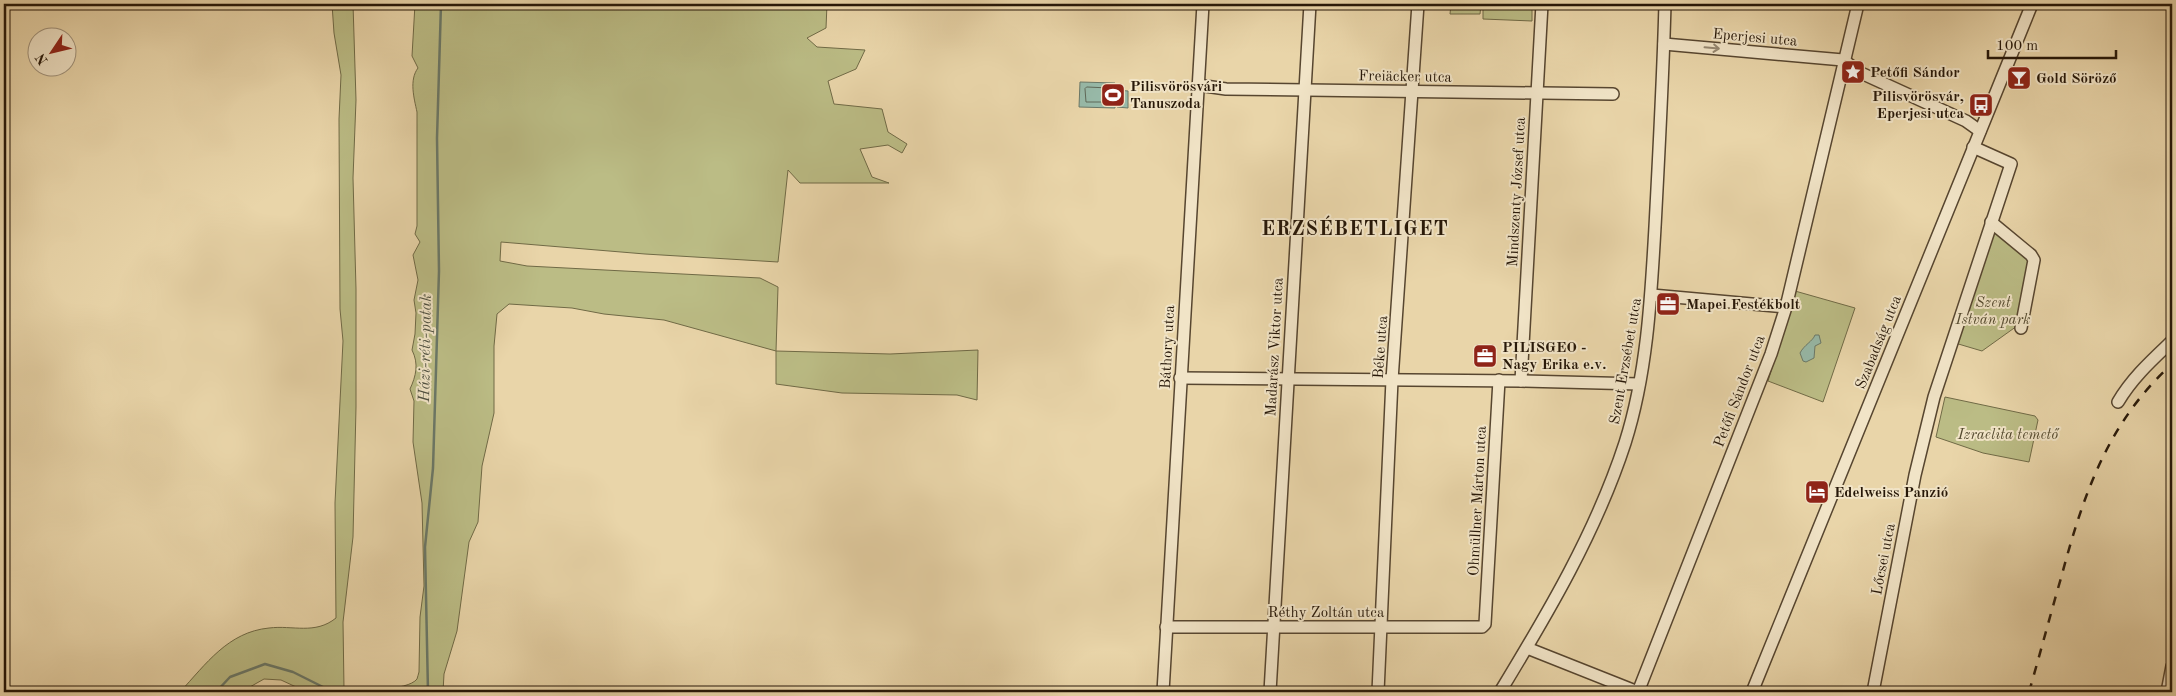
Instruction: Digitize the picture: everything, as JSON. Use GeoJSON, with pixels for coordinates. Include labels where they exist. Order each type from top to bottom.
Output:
{"type":"FeatureCollection","features":[{"type":"Feature","properties":{"kind":"street","name":"Báthory utca"},"geometry":{"type":"LineString","coordinates":[[1163,692],[1203,4]]}},
{"type":"Feature","properties":{"kind":"street","name":"Madarász Viktor utca"},"geometry":{"type":"LineString","coordinates":[[1270,692],[1310,4]]}},
{"type":"Feature","properties":{"kind":"street","name":"Béke utca"},"geometry":{"type":"LineString","coordinates":[[1378,692],[1392,380],[1418,4]]}},
{"type":"Feature","properties":{"kind":"street","name":"Mindszenty József utca"},"geometry":{"type":"LineString","coordinates":[[1521,381],[1542,4]]}},
{"type":"Feature","properties":{"kind":"street","name":"Szent Erzsébet utca"},"geometry":{"type":"LineString","coordinates":[[1500,692],[1527,648],[1587,538],[1605,499],[1626,441],[1639,384],[1652,295],[1665,4]]}},
{"type":"Feature","properties":{"kind":"street","name":"Petőfi Sándor utca"},"geometry":{"type":"LineString","coordinates":[[1638,692],[1772,354],[1786,307],[1843,60],[1858,4]]}},
{"type":"Feature","properties":{"kind":"street","name":"Szabadság utca"},"geometry":{"type":"LineString","coordinates":[[1752,692],[2032,4]]}},
{"type":"Feature","properties":{"kind":"street","name":"Eperjesi utca"},"geometry":{"type":"LineString","coordinates":[[1664,44],[1843,60]]}},
{"type":"Feature","properties":{"kind":"street"},"geometry":{"type":"LineString","coordinates":[[1843,60],[1848,75],[1962,127],[1980,131]]}},
{"type":"Feature","properties":{"kind":"street","name":"Freiäcker utca"},"geometry":{"type":"LineString","coordinates":[[1198,85],[1226,89],[1613,94]]}},
{"type":"Feature","properties":{"kind":"street"},"geometry":{"type":"LineString","coordinates":[[1973,147],[2011,164],[1991,222],[2031,255],[2034,260],[2020,328]]}},
{"type":"Feature","properties":{"kind":"street","name":"Lőcsei utca"},"geometry":{"type":"LineString","coordinates":[[1873,692],[1915,475],[1934,397],[1991,222]]}},
{"type":"Feature","properties":{"kind":"street"},"geometry":{"type":"LineString","coordinates":[[1652,295],[1786,307]]}},
{"type":"Feature","properties":{"kind":"street"},"geometry":{"type":"LineString","coordinates":[[2118,402],[2127,386],[2141,370],[2172,341]]}},
{"type":"Feature","properties":{"kind":"street"},"geometry":{"type":"LineString","coordinates":[[1180,378],[1499,380],[1639,384]]}},
{"type":"Feature","properties":{"kind":"street","name":"Ohmüllner Márton utca"},"geometry":{"type":"LineString","coordinates":[[1485,624],[1499,380]]}},
{"type":"Feature","properties":{"kind":"street","name":"Réthy Zoltán utca"},"geometry":{"type":"LineString","coordinates":[[1166,627],[1482,627],[1485,624]]}},
{"type":"Feature","properties":{"kind":"street"},"geometry":{"type":"LineString","coordinates":[[1527,648],[1638,692]]}},
{"type":"Feature","properties":{"kind":"street"},"geometry":{"type":"LineString","coordinates":[[2167,692],[2172,666]]}},
{"type":"Feature","properties":{"kind":"green space"},"geometry":{"type":"Polygon","coordinates":[[[332,4],[353,4],[356,100],[353,178],[356,289],[356,407],[353,537],[343,622],[344,689],[371,690],[404,686],[417,679],[419,672],[420,617],[424,586],[422,503],[413,442],[414,401],[410,389],[416,370],[412,350],[416,313],[414,300],[418,280],[413,255],[420,242],[415,234],[417,226],[417,112],[413,84],[418,68],[412,56],[415,4],[827,4],[826,28],[807,38],[817,47],[865,50],[856,69],[828,81],[834,104],[882,109],[888,132],[907,144],[902,153],[888,145],[860,149],[872,177],[889,183],[800,183],[788,170],[778,262],[645,254],[501,242],[500,261],[527,266],[760,278],[778,287],[776,351],[664,320],[604,314],[572,308],[509,304],[497,314],[494,346],[494,413],[482,466],[478,522],[469,542],[457,631],[444,674],[443,692],[307,692],[281,680],[264,679],[241,692],[180,692],[209,660],[241,636],[269,628],[312,628],[328,623],[336,618],[335,503],[343,341],[340,309],[339,119],[341,75],[334,33],[332,4]]]}},
{"type":"Feature","properties":{"kind":"green space"},"geometry":{"type":"Polygon","coordinates":[[[1451,4],[1481,4],[1480,14],[1450,14],[1451,4]]]}},
{"type":"Feature","properties":{"kind":"green space"},"geometry":{"type":"Polygon","coordinates":[[[1483,4],[1532,4],[1532,21],[1483,19],[1483,4]]]}},
{"type":"Feature","properties":{"kind":"green space","name":"Szent István park"},"geometry":{"type":"Polygon","coordinates":[[[1992,229],[2027,257],[2029,263],[2017,326],[1982,351],[1955,343],[1992,229]]]}},
{"type":"Feature","properties":{"kind":"green space"},"geometry":{"type":"Polygon","coordinates":[[[1795,291],[1855,308],[1823,402],[1768,381],[1795,291]]]}},
{"type":"Feature","properties":{"kind":"green space"},"geometry":{"type":"Polygon","coordinates":[[[978,350],[977,400],[957,395],[842,393],[776,384],[776,351],[890,354],[978,350]]]}},
{"type":"Feature","properties":{"kind":"green space","name":"Izraelita temető"},"geometry":{"type":"Polygon","coordinates":[[[1945,397],[2035,416],[2038,420],[2029,462],[1983,453],[1936,437],[1945,397]]]}},
{"type":"Feature","properties":{"kind":"water"},"geometry":{"type":"Polygon","coordinates":[[[1080,82],[1115,83],[1115,108],[1079,107],[1080,82]]]}},
{"type":"Feature","properties":{"kind":"water"},"geometry":{"type":"Polygon","coordinates":[[[1117,90],[1128,91],[1128,108],[1117,107],[1117,90]]]}},
{"type":"Feature","properties":{"kind":"water"},"geometry":{"type":"Polygon","coordinates":[[[1815,335],[1819,335],[1821,343],[1815,346],[1814,358],[1806,362],[1803,361],[1800,353],[1815,335]]]}},
{"type":"Feature","properties":{"kind":"waterway","name":"Házi-réti-patak"},"geometry":{"type":"LineString","coordinates":[[428,692],[425,547],[433,468],[439,271],[437,138],[441,4]]}},
{"type":"Feature","properties":{"kind":"waterway"},"geometry":{"type":"LineString","coordinates":[[216,692],[230,677],[265,664],[293,672],[333,692]]}},
{"type":"Feature","properties":{"kind":"waterway"},"geometry":{"type":"LineString","coordinates":[[375,692],[428,687]]}},
{"type":"Feature","properties":{"kind":"railway"},"geometry":{"type":"LineString","coordinates":[[2029,692],[2078,518],[2100,462],[2130,411],[2149,387],[2172,364]]}},
{"type":"Feature","properties":{"kind":"place","name":"Petőfi Sándor"},"geometry":{"type":"Point","coordinates":[1853,72]}},
{"type":"Feature","properties":{"kind":"place","name":"Gold Söröző"},"geometry":{"type":"Point","coordinates":[2019,78]}},
{"type":"Feature","properties":{"kind":"place","name":"Pilisvörösvári Tanuszoda"},"geometry":{"type":"Point","coordinates":[1113,95]}},
{"type":"Feature","properties":{"kind":"place","name":"Pilisvörösvár, Eperjesi utca"},"geometry":{"type":"Point","coordinates":[1981,105]}},
{"type":"Feature","properties":{"kind":"place","name":"Mapei Festékbolt"},"geometry":{"type":"Point","coordinates":[1668,304]}},
{"type":"Feature","properties":{"kind":"place","name":"PILISGEO - Nagy Erika e.v."},"geometry":{"type":"Point","coordinates":[1485,356]}},
{"type":"Feature","properties":{"kind":"place","name":"Edelweiss Panzió"},"geometry":{"type":"Point","coordinates":[1817,492]}},
{"type":"Feature","properties":{"kind":"district","name":"ERZSÉBETLIGET"},"geometry":{"type":"Point","coordinates":[1355,228]}}]}
